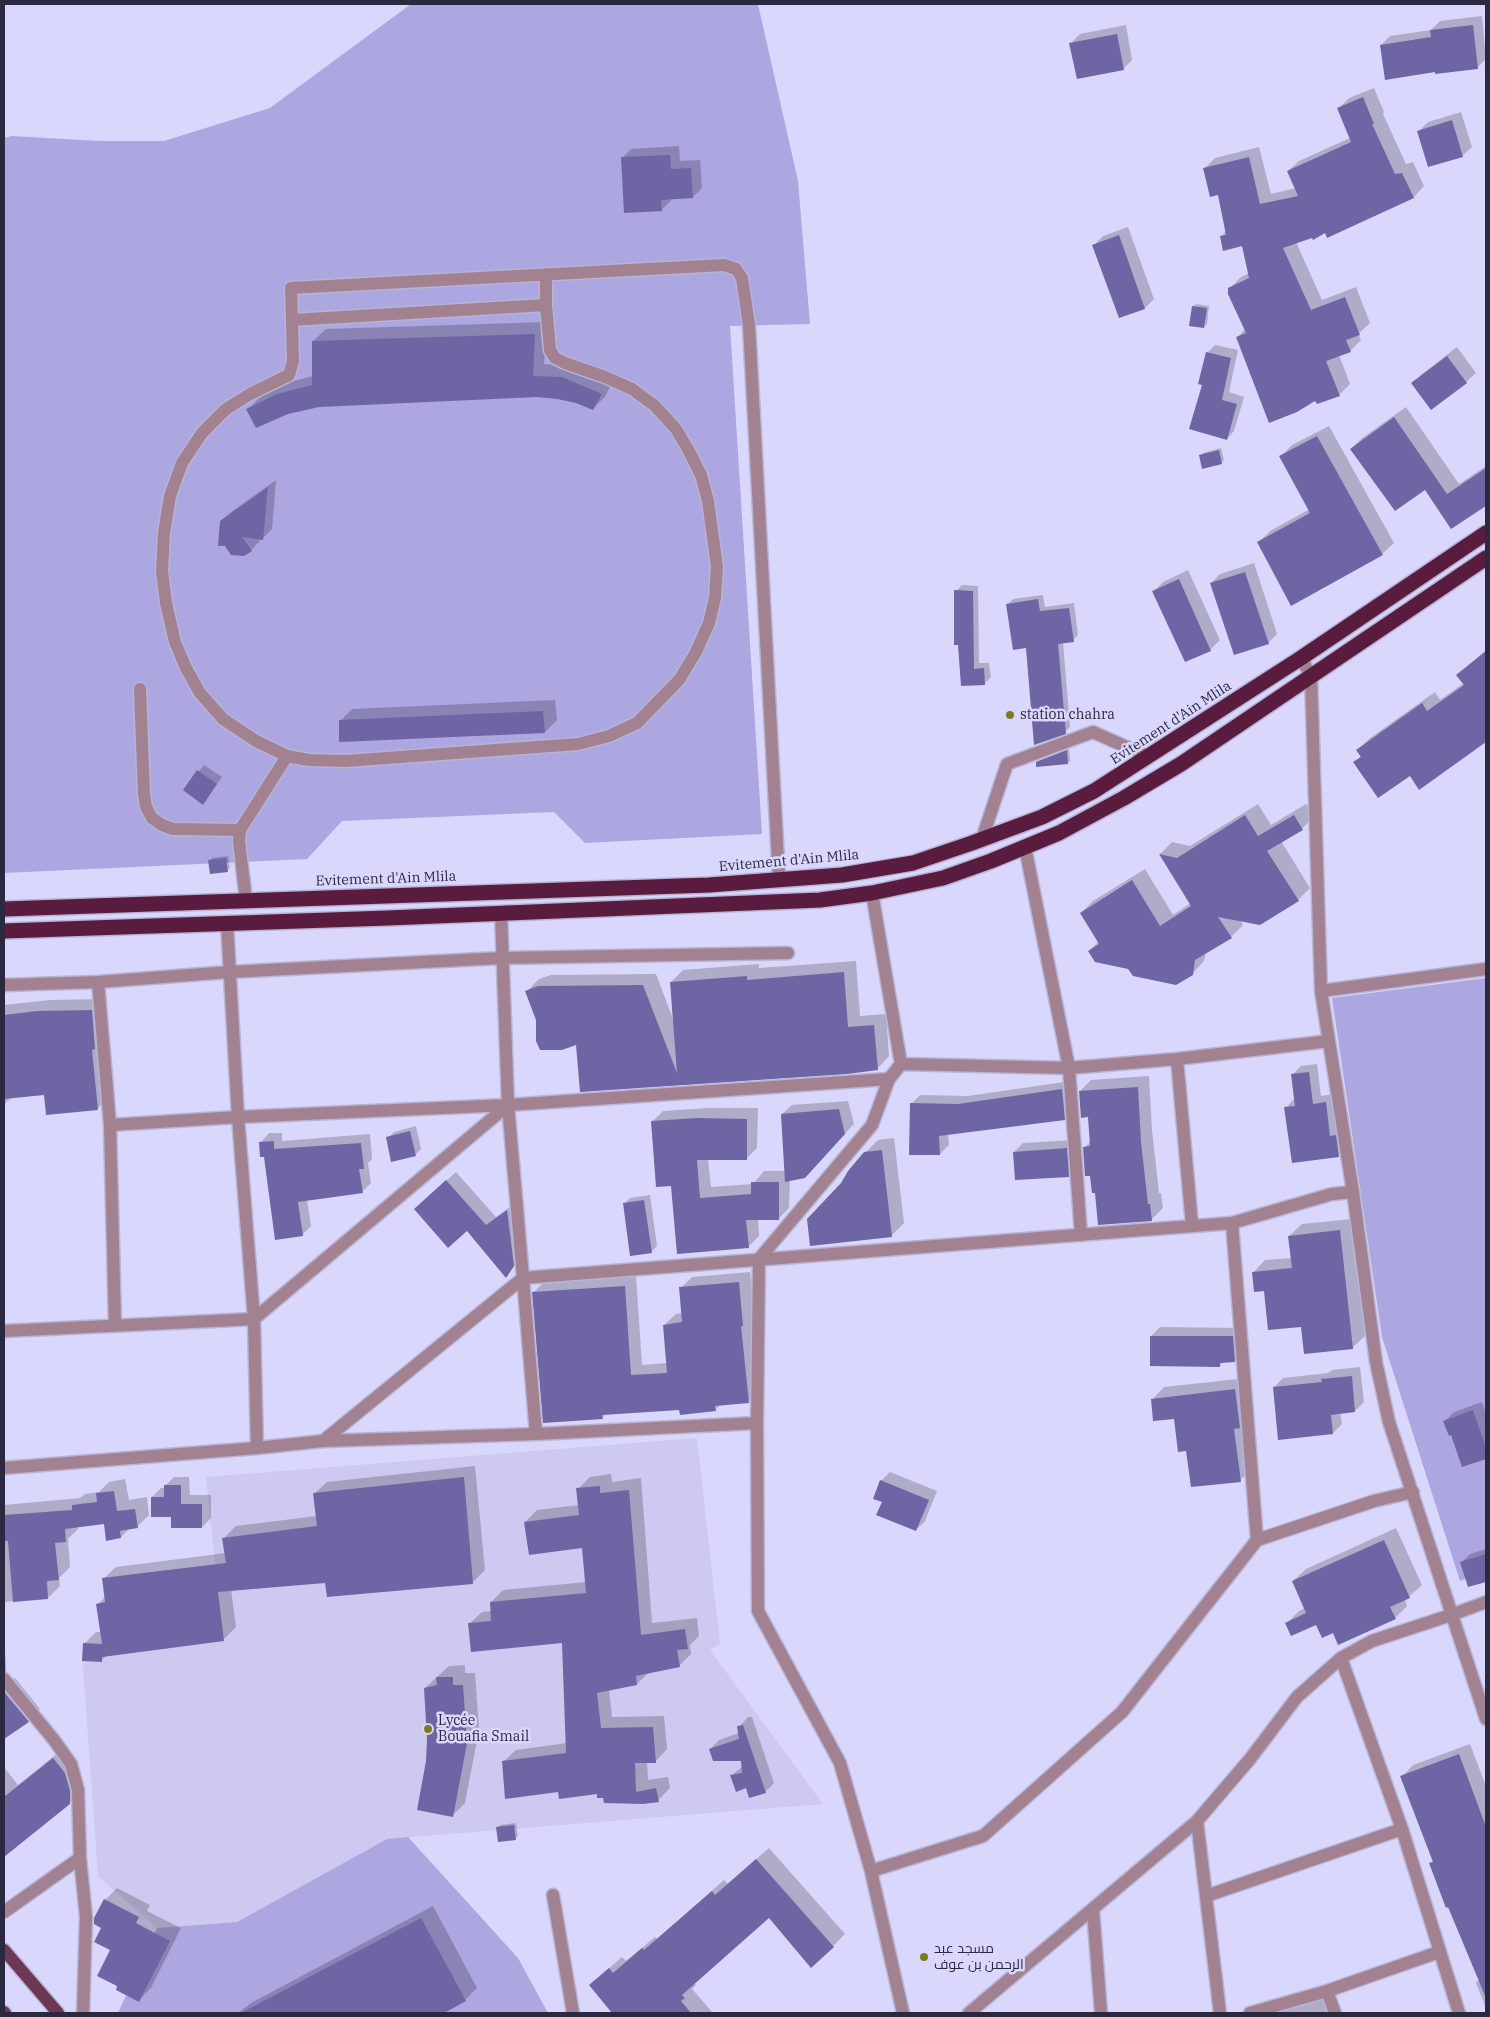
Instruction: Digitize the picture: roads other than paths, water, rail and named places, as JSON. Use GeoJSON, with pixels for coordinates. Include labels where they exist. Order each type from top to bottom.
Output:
{"type":"FeatureCollection","features":[{"type":"Feature","properties":{"kind":"highway","name":"Evitement d'Ain Mlila"},"geometry":{"type":"LineString","coordinates":[[4,909],[709,885],[842,874],[913,863],[1042,817],[1094,791],[1301,658],[1486,533]]}},
{"type":"Feature","properties":{"kind":"highway"},"geometry":{"type":"LineString","coordinates":[[4,931],[820,900],[872,893],[943,878],[992,861],[1059,832],[1124,798],[1181,764],[1486,558]]}},
{"type":"Feature","properties":{"kind":"main road"},"geometry":{"type":"LineString","coordinates":[[4,1950],[58,2013]]}},
{"type":"Feature","properties":{"kind":"street"},"geometry":{"type":"LineString","coordinates":[[546,274],[546,305],[550,350],[555,358],[632,389],[655,406],[676,429],[689,451],[700,475],[708,501],[717,567],[715,598],[709,623],[696,652],[679,680],[637,723],[609,736],[578,744],[346,761],[309,760],[287,756],[256,741],[223,719],[200,693],[186,668],[175,642],[166,602],[162,571],[164,533],[170,496],[182,463],[202,433],[226,409],[250,394],[289,375],[293,362],[291,288],[546,274],[724,265],[736,269],[742,278],[749,325],[779,879]]}},
{"type":"Feature","properties":{"kind":"street"},"geometry":{"type":"LineString","coordinates":[[292,320],[546,305]]}},
{"type":"Feature","properties":{"kind":"street"},"geometry":{"type":"LineString","coordinates":[[1301,658],[1312,676],[1321,991],[1353,1192],[1376,1362],[1389,1422],[1486,1719]]}},
{"type":"Feature","properties":{"kind":"street"},"geometry":{"type":"LineString","coordinates":[[140,689],[144,794],[146,807],[152,818],[162,825],[174,829],[240,830]]}},
{"type":"Feature","properties":{"kind":"street"},"geometry":{"type":"LineString","coordinates":[[982,839],[1007,764],[1093,732],[1149,757]]}},
{"type":"Feature","properties":{"kind":"street"},"geometry":{"type":"LineString","coordinates":[[246,900],[239,841],[240,830],[287,756]]}},
{"type":"Feature","properties":{"kind":"street"},"geometry":{"type":"LineString","coordinates":[[1024,847],[1069,1068],[1081,1235]]}},
{"type":"Feature","properties":{"kind":"street"},"geometry":{"type":"LineString","coordinates":[[872,893],[901,1064]]}},
{"type":"Feature","properties":{"kind":"street"},"geometry":{"type":"LineString","coordinates":[[501,913],[501,958],[508,1105],[536,1434]]}},
{"type":"Feature","properties":{"kind":"street"},"geometry":{"type":"LineString","coordinates":[[227,923],[238,1117],[254,1319],[257,1448]]}},
{"type":"Feature","properties":{"kind":"street"},"geometry":{"type":"LineString","coordinates":[[4,986],[501,958],[788,953]]}},
{"type":"Feature","properties":{"kind":"street"},"geometry":{"type":"LineString","coordinates":[[1321,991],[1486,969]]}},
{"type":"Feature","properties":{"kind":"street"},"geometry":{"type":"LineString","coordinates":[[98,982],[110,1125],[116,1325]]}},
{"type":"Feature","properties":{"kind":"street"},"geometry":{"type":"LineString","coordinates":[[901,1064],[1069,1068],[1177,1060],[1329,1041]]}},
{"type":"Feature","properties":{"kind":"street"},"geometry":{"type":"LineString","coordinates":[[1177,1060],[1192,1225]]}},
{"type":"Feature","properties":{"kind":"street"},"geometry":{"type":"LineString","coordinates":[[901,1064],[888,1079],[872,1124],[759,1259],[757,1423],[758,1611],[840,1763],[871,1871],[903,2013]]}},
{"type":"Feature","properties":{"kind":"street"},"geometry":{"type":"LineString","coordinates":[[110,1125],[238,1117],[508,1105],[888,1079]]}},
{"type":"Feature","properties":{"kind":"street"},"geometry":{"type":"LineString","coordinates":[[4,1331],[254,1319],[508,1105]]}},
{"type":"Feature","properties":{"kind":"street"},"geometry":{"type":"LineString","coordinates":[[322,1441],[523,1278],[1232,1223],[1332,1194],[1353,1192]]}},
{"type":"Feature","properties":{"kind":"street"},"geometry":{"type":"LineString","coordinates":[[1232,1223],[1257,1540]]}},
{"type":"Feature","properties":{"kind":"street"},"geometry":{"type":"LineString","coordinates":[[4,1468],[322,1441],[536,1434],[757,1423]]}},
{"type":"Feature","properties":{"kind":"street"},"geometry":{"type":"LineString","coordinates":[[871,1871],[983,1836],[1122,1712],[1257,1540],[1374,1501],[1413,1492]]}},
{"type":"Feature","properties":{"kind":"street"},"geometry":{"type":"LineString","coordinates":[[969,2013],[1197,1821],[1232,1782],[1297,1697],[1341,1658],[1372,1641],[1486,1602]]}},
{"type":"Feature","properties":{"kind":"street"},"geometry":{"type":"LineString","coordinates":[[1341,1658],[1402,1829],[1459,2013]]}},
{"type":"Feature","properties":{"kind":"street"},"geometry":{"type":"LineString","coordinates":[[4,1679],[54,1740],[71,1764],[78,1790],[80,1858],[86,1917],[83,2013]]}},
{"type":"Feature","properties":{"kind":"street"},"geometry":{"type":"LineString","coordinates":[[1197,1821],[1220,2013]]}},
{"type":"Feature","properties":{"kind":"street"},"geometry":{"type":"LineString","coordinates":[[1206,1896],[1402,1829]]}},
{"type":"Feature","properties":{"kind":"street"},"geometry":{"type":"LineString","coordinates":[[4,1912],[80,1858]]}},
{"type":"Feature","properties":{"kind":"street"},"geometry":{"type":"LineString","coordinates":[[553,1895],[573,2013]]}},
{"type":"Feature","properties":{"kind":"street"},"geometry":{"type":"LineString","coordinates":[[1093,1910],[1101,2013]]}},
{"type":"Feature","properties":{"kind":"street"},"geometry":{"type":"LineString","coordinates":[[1250,2013],[1327,1991],[1439,1952]]}},
{"type":"Feature","properties":{"kind":"street"},"geometry":{"type":"LineString","coordinates":[[1327,1991],[1335,2013]]}},
{"type":"Feature","properties":{"kind":"place","name":"station chahra"},"geometry":{"type":"Point","coordinates":[1010,715]}},
{"type":"Feature","properties":{"kind":"place","name":"Lycée Bouafia Smail"},"geometry":{"type":"Point","coordinates":[428,1729]}},
{"type":"Feature","properties":{"kind":"place","name":"مسجد عبد الرحمن بن عوف"},"geometry":{"type":"Point","coordinates":[924,1957]}}]}
